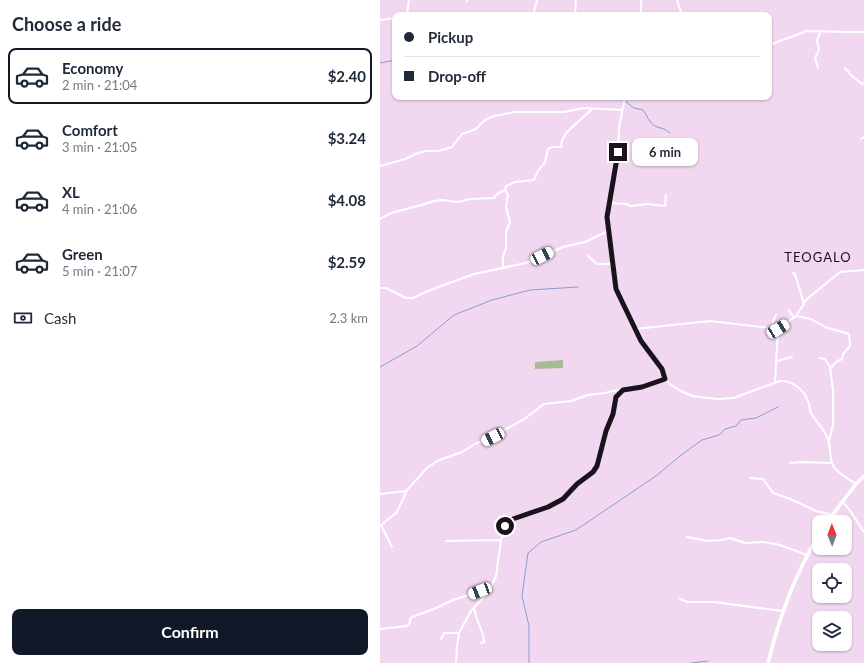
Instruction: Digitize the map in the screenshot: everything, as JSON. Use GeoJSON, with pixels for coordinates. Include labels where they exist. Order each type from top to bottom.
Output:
{"type":"FeatureCollection","features":[{"type":"Feature","properties":{"kind":"main road"},"geometry":{"type":"LineString","coordinates":[[832,515],[864,476]]}},
{"type":"Feature","properties":{"kind":"main road"},"geometry":{"type":"LineString","coordinates":[[768,663],[782,611],[794,580],[812,546]]}},
{"type":"Feature","properties":{"kind":"street"},"geometry":{"type":"LineString","coordinates":[[407,12],[409,0]]}},
{"type":"Feature","properties":{"kind":"street"},"geometry":{"type":"LineString","coordinates":[[533,12],[537,0]]}},
{"type":"Feature","properties":{"kind":"street"},"geometry":{"type":"LineString","coordinates":[[575,12],[576,0]]}},
{"type":"Feature","properties":{"kind":"street"},"geometry":{"type":"LineString","coordinates":[[641,12],[642,0]]}},
{"type":"Feature","properties":{"kind":"street"},"geometry":{"type":"LineString","coordinates":[[677,0],[681,12]]}},
{"type":"Feature","properties":{"kind":"street"},"geometry":{"type":"LineString","coordinates":[[380,20],[392,18]]}},
{"type":"Feature","properties":{"kind":"street"},"geometry":{"type":"LineString","coordinates":[[818,68],[815,58],[819,50],[817,41],[820,31]]}},
{"type":"Feature","properties":{"kind":"street"},"geometry":{"type":"LineString","coordinates":[[772,44],[805,32],[864,32]]}},
{"type":"Feature","properties":{"kind":"street"},"geometry":{"type":"LineString","coordinates":[[845,68],[858,81],[862,84],[864,83]]}},
{"type":"Feature","properties":{"kind":"street"},"geometry":{"type":"LineString","coordinates":[[624,100],[619,128],[618,152],[607,217],[616,289],[641,341],[662,369],[665,379],[671,385],[685,393],[701,398],[737,398],[775,383],[786,381],[799,388],[808,399],[810,412],[829,441]]}},
{"type":"Feature","properties":{"kind":"street"},"geometry":{"type":"LineString","coordinates":[[380,166],[405,159],[418,153],[438,151],[452,147],[462,134],[476,129],[484,120],[494,116],[515,112],[564,112],[584,108],[622,110]]}},
{"type":"Feature","properties":{"kind":"street"},"geometry":{"type":"LineString","coordinates":[[380,219],[391,213],[434,200],[458,202],[470,199],[494,198],[499,192],[505,190],[506,186],[515,182],[534,180],[538,171],[545,162],[548,149],[552,147],[561,147],[562,140],[567,132],[592,109]]}},
{"type":"Feature","properties":{"kind":"street"},"geometry":{"type":"LineString","coordinates":[[504,267],[503,257],[506,248],[506,232],[510,222],[506,207],[508,195],[505,190]]}},
{"type":"Feature","properties":{"kind":"street"},"geometry":{"type":"LineString","coordinates":[[609,203],[626,204],[631,206],[647,204],[666,206],[666,195]]}},
{"type":"Feature","properties":{"kind":"street"},"geometry":{"type":"LineString","coordinates":[[380,288],[386,288],[410,299],[462,278],[526,262],[563,247],[585,242],[608,231]]}},
{"type":"Feature","properties":{"kind":"street"},"geometry":{"type":"LineString","coordinates":[[588,256],[597,264],[612,264]]}},
{"type":"Feature","properties":{"kind":"street"},"geometry":{"type":"LineString","coordinates":[[635,329],[705,321],[778,329],[794,318],[807,299],[840,272],[864,270]]}},
{"type":"Feature","properties":{"kind":"street"},"geometry":{"type":"LineString","coordinates":[[793,273],[795,274],[804,304]]}},
{"type":"Feature","properties":{"kind":"street"},"geometry":{"type":"LineString","coordinates":[[789,310],[794,318]]}},
{"type":"Feature","properties":{"kind":"street"},"geometry":{"type":"LineString","coordinates":[[770,329],[776,315]]}},
{"type":"Feature","properties":{"kind":"street"},"geometry":{"type":"LineString","coordinates":[[796,316],[849,334],[850,346],[843,354],[842,359],[836,362],[830,369]]}},
{"type":"Feature","properties":{"kind":"street"},"geometry":{"type":"LineString","coordinates":[[775,383],[778,329]]}},
{"type":"Feature","properties":{"kind":"street"},"geometry":{"type":"LineString","coordinates":[[777,360],[792,357]]}},
{"type":"Feature","properties":{"kind":"street"},"geometry":{"type":"LineString","coordinates":[[820,358],[825,359],[830,369],[834,422],[829,441],[832,463],[837,470],[856,484]]}},
{"type":"Feature","properties":{"kind":"street"},"geometry":{"type":"LineString","coordinates":[[392,547],[381,526],[397,512],[406,491],[427,468],[437,461],[462,452],[475,444],[496,435],[524,419],[542,405],[570,402],[589,395],[642,387],[665,379]]}},
{"type":"Feature","properties":{"kind":"street"},"geometry":{"type":"LineString","coordinates":[[456,663],[456,650],[459,633],[468,615],[491,588],[497,570],[504,527],[510,520],[548,507],[563,499],[577,484],[595,469],[607,428],[613,414],[616,397],[623,390]]}},
{"type":"Feature","properties":{"kind":"street"},"geometry":{"type":"LineString","coordinates":[[790,462],[832,463]]}},
{"type":"Feature","properties":{"kind":"street"},"geometry":{"type":"LineString","coordinates":[[750,478],[763,479],[773,493],[788,498],[816,512],[832,515]]}},
{"type":"Feature","properties":{"kind":"street"},"geometry":{"type":"LineString","coordinates":[[380,494],[406,491]]}},
{"type":"Feature","properties":{"kind":"street"},"geometry":{"type":"LineString","coordinates":[[843,501],[864,532]]}},
{"type":"Feature","properties":{"kind":"street"},"geometry":{"type":"LineString","coordinates":[[687,537],[707,541],[730,538],[745,543],[762,542],[775,544],[807,555]]}},
{"type":"Feature","properties":{"kind":"street"},"geometry":{"type":"LineString","coordinates":[[446,541],[501,540]]}},
{"type":"Feature","properties":{"kind":"street"},"geometry":{"type":"LineString","coordinates":[[380,629],[407,626],[410,623],[410,618],[414,616],[453,600],[491,588]]}},
{"type":"Feature","properties":{"kind":"street"},"geometry":{"type":"LineString","coordinates":[[680,599],[690,602],[714,602],[782,611]]}},
{"type":"Feature","properties":{"kind":"street"},"geometry":{"type":"LineString","coordinates":[[474,607],[483,635],[484,642],[481,643]]}},
{"type":"Feature","properties":{"kind":"street"},"geometry":{"type":"LineString","coordinates":[[441,639],[444,633],[459,633]]}},
{"type":"Feature","properties":{"kind":"green space"},"geometry":{"type":"Polygon","coordinates":[[[563,360],[563,368],[535,369],[535,362],[563,360]]]}},
{"type":"Feature","properties":{"kind":"waterway"},"geometry":{"type":"LineString","coordinates":[[380,63],[392,61]]}},
{"type":"Feature","properties":{"kind":"waterway"},"geometry":{"type":"LineString","coordinates":[[625,101],[634,108],[643,110],[653,125],[670,133]]}},
{"type":"Feature","properties":{"kind":"waterway"},"geometry":{"type":"LineString","coordinates":[[380,367],[417,346],[454,315],[492,300],[530,290],[578,287]]}},
{"type":"Feature","properties":{"kind":"waterway"},"geometry":{"type":"LineString","coordinates":[[529,663],[529,626],[522,596],[528,553],[541,542],[576,530],[656,476],[702,440],[719,435],[725,429],[736,426],[741,420],[756,418],[778,407]]}},
{"type":"Feature","properties":{"kind":"waterway"},"geometry":{"type":"LineString","coordinates":[[691,663],[708,661]]}},
{"type":"Feature","properties":{"kind":"district","name":"TEOGALO"},"geometry":{"type":"Point","coordinates":[818,257]}},
{"type":"Feature","properties":{"kind":"route"},"geometry":{"type":"LineString","coordinates":[[505,526],[510,520],[548,507],[563,499],[577,484],[593,472],[597,466],[606,431],[613,414],[616,397],[623,390],[642,387],[665,379],[662,369],[641,341],[616,289],[610,247],[607,208],[618,152]]}}]}
